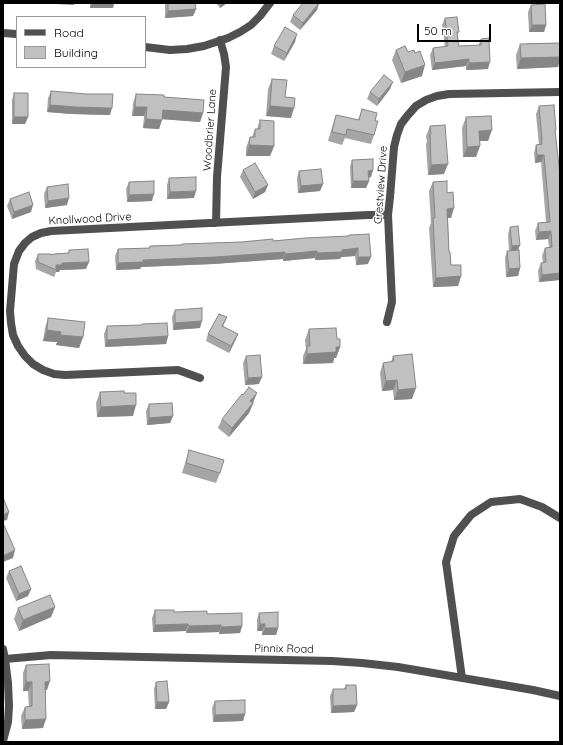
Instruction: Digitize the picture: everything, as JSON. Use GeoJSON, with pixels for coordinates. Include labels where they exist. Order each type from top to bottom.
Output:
{"type":"FeatureCollection","features":[{"type":"Feature","properties":{"kind":"street"},"geometry":{"type":"LineString","coordinates":[[146,47],[170,50],[187,49],[204,46],[228,38],[251,25],[270,3]]}},
{"type":"Feature","properties":{"kind":"street"},"geometry":{"type":"LineString","coordinates":[[3,33],[16,34]]}},
{"type":"Feature","properties":{"kind":"street","name":"Woodbrier Lane"},"geometry":{"type":"LineString","coordinates":[[216,223],[226,67],[220,40]]}},
{"type":"Feature","properties":{"kind":"street","name":"Crestview Drive"},"geometry":{"type":"LineString","coordinates":[[387,322],[392,302],[388,215],[394,147],[401,124],[416,106],[437,96],[449,94],[560,92]]}},
{"type":"Feature","properties":{"kind":"street","name":"Knollwood Drive"},"geometry":{"type":"LineString","coordinates":[[200,378],[178,370],[65,375],[54,374],[33,364],[18,346],[13,335],[11,323],[10,310],[14,264],[19,251],[32,237],[51,231],[388,215]]}},
{"type":"Feature","properties":{"kind":"street"},"geometry":{"type":"LineString","coordinates":[[462,678],[446,562],[454,536],[471,515],[491,502],[520,499],[542,506],[560,518]]}},
{"type":"Feature","properties":{"kind":"street"},"geometry":{"type":"LineString","coordinates":[[3,649],[8,683],[9,706],[8,722],[3,741]]}},
{"type":"Feature","properties":{"kind":"street","name":"Pinnix Road"},"geometry":{"type":"LineString","coordinates":[[5,659],[51,655],[332,661],[398,667],[534,690],[560,696]]}},
{"type":"Feature","properties":{"kind":"building"},"geometry":{"type":"Polygon","coordinates":[[[168,3],[195,3],[196,9],[168,11],[168,3]]]}},
{"type":"Feature","properties":{"kind":"building"},"geometry":{"type":"Polygon","coordinates":[[[303,3],[319,3],[303,23],[293,15],[303,3]]]}},
{"type":"Feature","properties":{"kind":"building"},"geometry":{"type":"Polygon","coordinates":[[[545,4],[546,25],[532,25],[531,5],[545,4]]]}},
{"type":"Feature","properties":{"kind":"building"},"geometry":{"type":"Polygon","coordinates":[[[457,17],[459,46],[481,45],[481,39],[489,38],[490,62],[469,63],[469,59],[435,63],[433,48],[448,46],[445,18],[457,17]]]}},
{"type":"Feature","properties":{"kind":"building"},"geometry":{"type":"Polygon","coordinates":[[[285,27],[297,34],[287,53],[274,46],[285,27]]]}},
{"type":"Feature","properties":{"kind":"building"},"geometry":{"type":"Polygon","coordinates":[[[560,43],[560,57],[521,58],[520,44],[560,43]]]}},
{"type":"Feature","properties":{"kind":"building"},"geometry":{"type":"Polygon","coordinates":[[[405,46],[408,52],[414,50],[415,53],[420,51],[425,65],[405,72],[396,50],[405,46]]]}},
{"type":"Feature","properties":{"kind":"building"},"geometry":{"type":"Polygon","coordinates":[[[384,75],[393,82],[379,99],[370,92],[384,75]]]}},
{"type":"Feature","properties":{"kind":"building"},"geometry":{"type":"Polygon","coordinates":[[[272,79],[287,80],[285,97],[295,98],[294,108],[270,106],[272,79]]]}},
{"type":"Feature","properties":{"kind":"building"},"geometry":{"type":"Polygon","coordinates":[[[51,91],[87,94],[113,94],[112,108],[50,105],[51,91]]]}},
{"type":"Feature","properties":{"kind":"building"},"geometry":{"type":"Polygon","coordinates":[[[14,93],[28,93],[28,117],[14,117],[14,93]]]}},
{"type":"Feature","properties":{"kind":"building"},"geometry":{"type":"Polygon","coordinates":[[[136,94],[164,95],[164,97],[204,100],[203,113],[163,110],[162,120],[146,119],[147,107],[135,107],[136,94]]]}},
{"type":"Feature","properties":{"kind":"building"},"geometry":{"type":"Polygon","coordinates":[[[554,105],[560,175],[560,273],[542,275],[541,263],[546,262],[545,248],[552,247],[551,231],[539,232],[538,223],[550,222],[544,155],[537,155],[536,145],[542,144],[539,106],[554,105]]]}},
{"type":"Feature","properties":{"kind":"building"},"geometry":{"type":"Polygon","coordinates":[[[362,109],[377,113],[375,121],[378,121],[374,135],[347,129],[346,135],[332,132],[336,115],[359,120],[362,109]]]}},
{"type":"Feature","properties":{"kind":"building"},"geometry":{"type":"Polygon","coordinates":[[[491,116],[492,130],[479,131],[480,146],[467,147],[466,117],[491,116]]]}},
{"type":"Feature","properties":{"kind":"building"},"geometry":{"type":"Polygon","coordinates":[[[260,120],[274,121],[274,146],[249,145],[250,137],[255,137],[255,129],[260,129],[260,120]]]}},
{"type":"Feature","properties":{"kind":"building"},"geometry":{"type":"Polygon","coordinates":[[[445,125],[448,164],[431,165],[430,126],[445,125]]]}},
{"type":"Feature","properties":{"kind":"building"},"geometry":{"type":"Polygon","coordinates":[[[373,159],[373,170],[368,171],[369,181],[353,181],[352,160],[373,159]]]}},
{"type":"Feature","properties":{"kind":"building"},"geometry":{"type":"Polygon","coordinates":[[[255,163],[268,185],[255,192],[243,170],[255,163]]]}},
{"type":"Feature","properties":{"kind":"building"},"geometry":{"type":"Polygon","coordinates":[[[321,169],[323,184],[301,186],[299,171],[321,169]]]}},
{"type":"Feature","properties":{"kind":"building"},"geometry":{"type":"Polygon","coordinates":[[[196,177],[196,191],[170,192],[169,178],[196,177]]]}},
{"type":"Feature","properties":{"kind":"building"},"geometry":{"type":"Polygon","coordinates":[[[154,181],[154,194],[129,195],[129,182],[154,181]]]}},
{"type":"Feature","properties":{"kind":"building"},"geometry":{"type":"Polygon","coordinates":[[[447,181],[447,193],[453,192],[454,208],[447,209],[449,252],[451,265],[461,265],[461,276],[436,278],[433,182],[447,181]]]}},
{"type":"Feature","properties":{"kind":"building"},"geometry":{"type":"Polygon","coordinates":[[[68,184],[69,198],[48,201],[47,187],[68,184]]]}},
{"type":"Feature","properties":{"kind":"building"},"geometry":{"type":"Polygon","coordinates":[[[29,192],[33,205],[14,212],[10,199],[29,192]]]}},
{"type":"Feature","properties":{"kind":"building"},"geometry":{"type":"Polygon","coordinates":[[[518,226],[520,245],[512,246],[510,227],[518,226]]]}},
{"type":"Feature","properties":{"kind":"building"},"geometry":{"type":"Polygon","coordinates":[[[369,234],[371,257],[358,257],[358,248],[342,250],[342,252],[317,253],[317,251],[285,254],[285,252],[143,260],[143,262],[118,263],[118,249],[273,239],[273,241],[369,234]]]}},
{"type":"Feature","properties":{"kind":"building"},"geometry":{"type":"Polygon","coordinates":[[[88,249],[89,262],[62,263],[62,265],[56,265],[56,270],[38,262],[38,254],[51,255],[69,253],[69,250],[88,249]]]}},
{"type":"Feature","properties":{"kind":"building"},"geometry":{"type":"Polygon","coordinates":[[[519,250],[520,268],[509,269],[507,251],[519,250]]]}},
{"type":"Feature","properties":{"kind":"building"},"geometry":{"type":"Polygon","coordinates":[[[202,308],[202,321],[175,323],[175,310],[202,308]]]}},
{"type":"Feature","properties":{"kind":"building"},"geometry":{"type":"Polygon","coordinates":[[[219,314],[227,317],[222,326],[238,334],[231,346],[208,334],[219,314]]]}},
{"type":"Feature","properties":{"kind":"building"},"geometry":{"type":"Polygon","coordinates":[[[48,318],[85,322],[83,337],[60,335],[61,332],[47,330],[48,318]]]}},
{"type":"Feature","properties":{"kind":"building"},"geometry":{"type":"Polygon","coordinates":[[[167,323],[168,336],[107,340],[107,326],[167,323]]]}},
{"type":"Feature","properties":{"kind":"building"},"geometry":{"type":"Polygon","coordinates":[[[336,328],[337,339],[340,339],[340,347],[336,347],[336,352],[307,354],[307,346],[310,346],[309,329],[336,328]]]}},
{"type":"Feature","properties":{"kind":"building"},"geometry":{"type":"Polygon","coordinates":[[[412,354],[416,388],[398,390],[397,380],[386,381],[383,363],[394,361],[393,356],[412,354]]]}},
{"type":"Feature","properties":{"kind":"building"},"geometry":{"type":"Polygon","coordinates":[[[260,355],[262,377],[248,378],[246,356],[260,355]]]}},
{"type":"Feature","properties":{"kind":"building"},"geometry":{"type":"Polygon","coordinates":[[[249,387],[257,393],[250,401],[253,403],[232,428],[222,419],[249,387]]]}},
{"type":"Feature","properties":{"kind":"building"},"geometry":{"type":"Polygon","coordinates":[[[124,391],[124,393],[136,393],[136,405],[101,407],[100,392],[124,391]]]}},
{"type":"Feature","properties":{"kind":"building"},"geometry":{"type":"Polygon","coordinates":[[[172,403],[173,416],[149,418],[149,404],[172,403]]]}},
{"type":"Feature","properties":{"kind":"building"},"geometry":{"type":"Polygon","coordinates":[[[189,450],[224,460],[220,473],[186,463],[189,450]]]}},
{"type":"Feature","properties":{"kind":"building"},"geometry":{"type":"Polygon","coordinates":[[[4,500],[9,512],[3,515],[3,501],[4,500]]]}},
{"type":"Feature","properties":{"kind":"building"},"geometry":{"type":"Polygon","coordinates":[[[3,523],[15,550],[3,556],[3,523]]]}},
{"type":"Feature","properties":{"kind":"building"},"geometry":{"type":"Polygon","coordinates":[[[21,566],[31,589],[19,594],[9,571],[21,566]]]}},
{"type":"Feature","properties":{"kind":"building"},"geometry":{"type":"Polygon","coordinates":[[[50,595],[55,607],[23,620],[18,608],[50,595]]]}},
{"type":"Feature","properties":{"kind":"building"},"geometry":{"type":"Polygon","coordinates":[[[155,610],[174,610],[174,612],[207,611],[207,614],[242,613],[242,626],[189,626],[188,624],[155,625],[155,610]]]}},
{"type":"Feature","properties":{"kind":"building"},"geometry":{"type":"Polygon","coordinates":[[[278,612],[278,628],[265,628],[265,624],[260,624],[259,613],[278,612]]]}},
{"type":"Feature","properties":{"kind":"building"},"geometry":{"type":"Polygon","coordinates":[[[49,664],[50,681],[45,682],[46,719],[25,720],[25,707],[32,706],[32,682],[26,682],[26,665],[49,664]]]}},
{"type":"Feature","properties":{"kind":"building"},"geometry":{"type":"Polygon","coordinates":[[[167,681],[169,702],[157,702],[156,682],[167,681]]]}},
{"type":"Feature","properties":{"kind":"building"},"geometry":{"type":"Polygon","coordinates":[[[346,685],[356,685],[357,705],[333,706],[333,689],[346,689],[346,685]]]}},
{"type":"Feature","properties":{"kind":"building"},"geometry":{"type":"Polygon","coordinates":[[[245,700],[245,714],[215,715],[215,701],[245,700]]]}}]}
